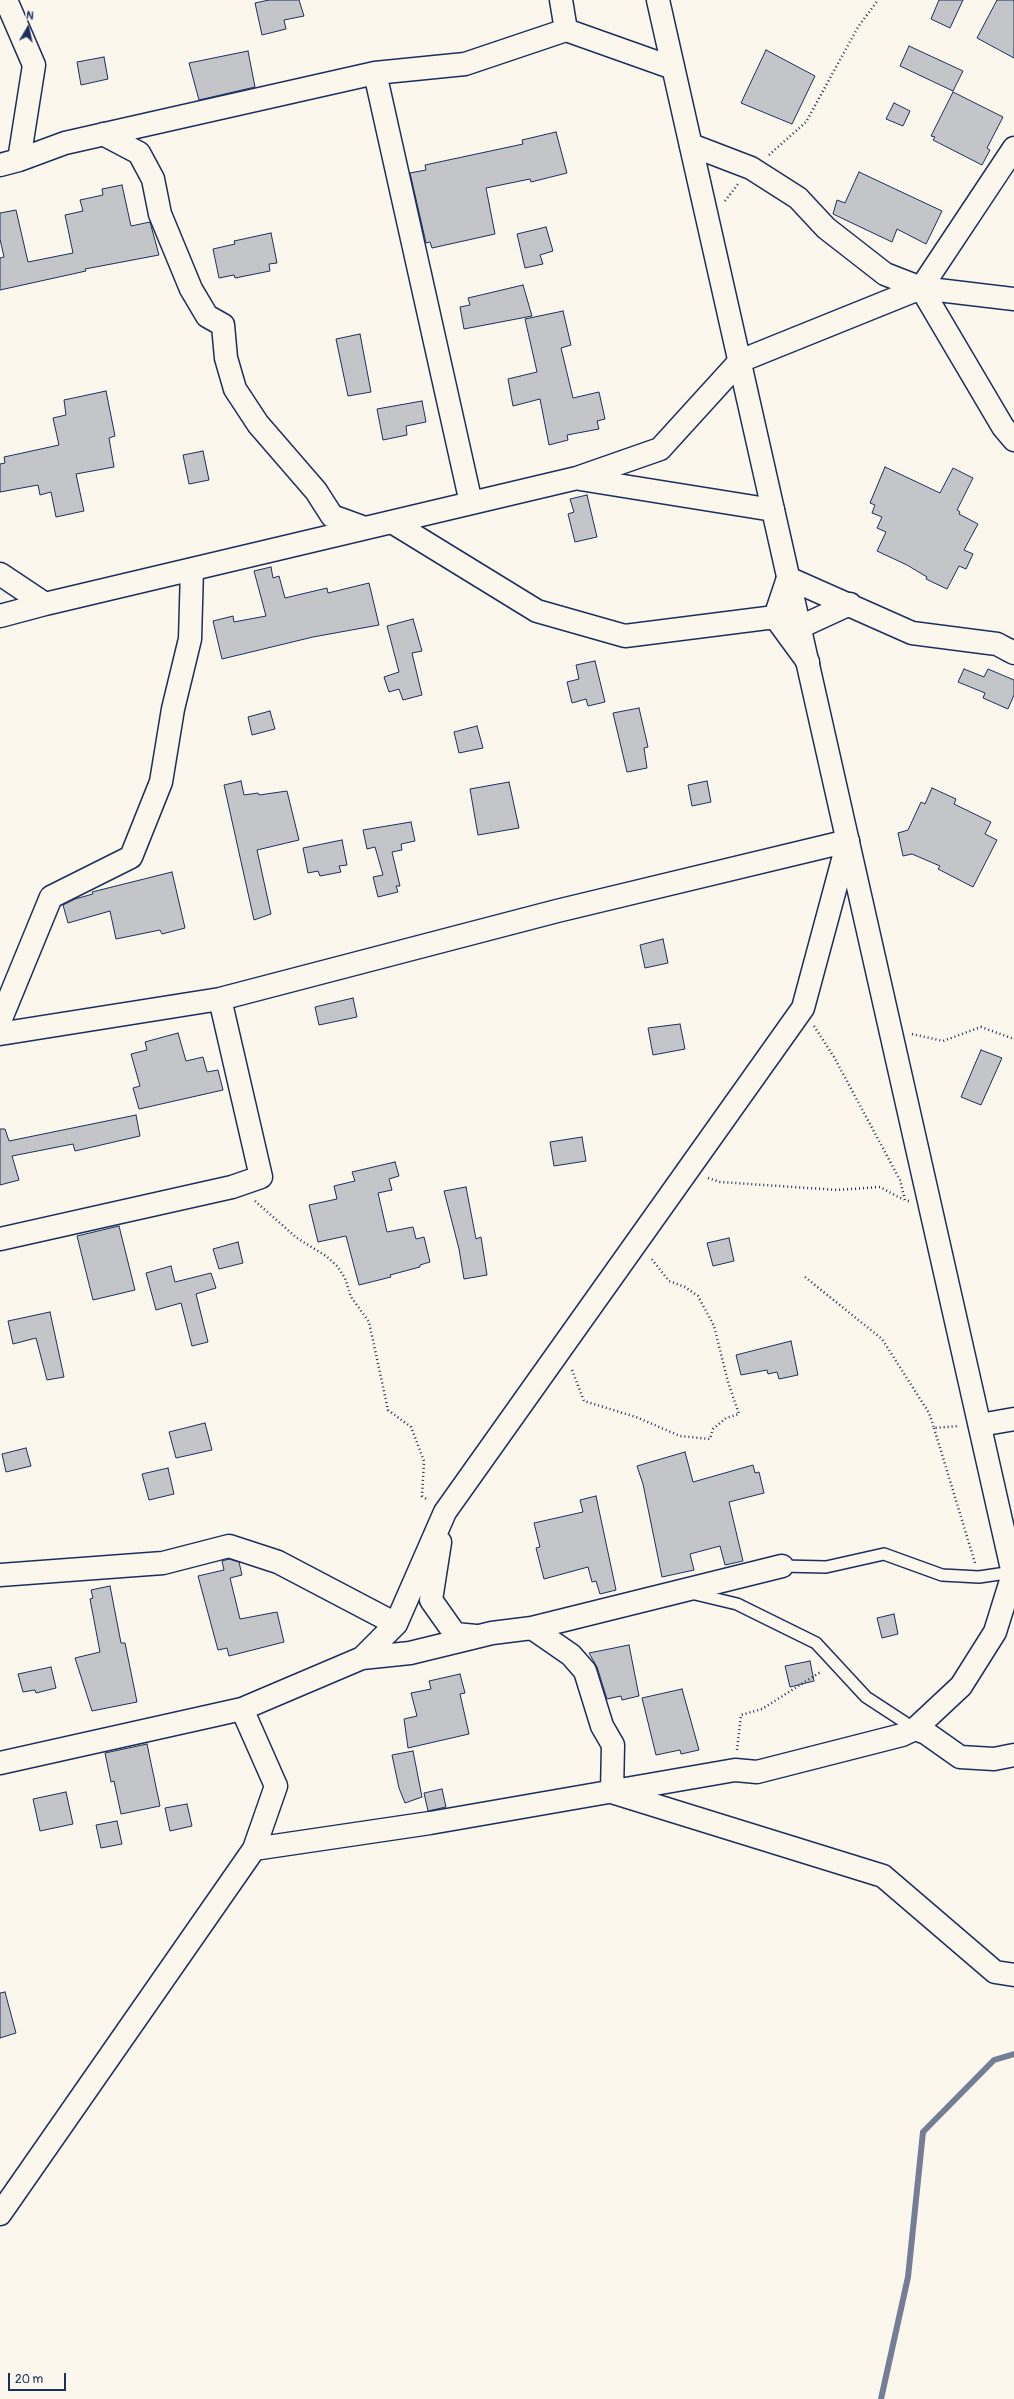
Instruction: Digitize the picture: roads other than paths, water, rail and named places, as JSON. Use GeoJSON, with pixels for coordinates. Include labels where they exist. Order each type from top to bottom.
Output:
{"type":"FeatureCollection","features":[{"type":"Feature","properties":{"kind":"street"},"geometry":{"type":"LineString","coordinates":[[6,0],[34,65],[9,162]]}},
{"type":"Feature","properties":{"kind":"street"},"geometry":{"type":"LineString","coordinates":[[561,0],[566,30]]}},
{"type":"Feature","properties":{"kind":"street"},"geometry":{"type":"LineString","coordinates":[[254,1849],[430,1823],[735,1770],[757,1772],[902,1735],[915,1729],[961,1686],[995,1632],[1014,1574],[658,0]]}},
{"type":"Feature","properties":{"kind":"street"},"geometry":{"type":"LineString","coordinates":[[9,162],[65,143],[375,73],[465,64],[566,30],[673,68]]}},
{"type":"Feature","properties":{"kind":"street"},"geometry":{"type":"LineString","coordinates":[[375,73],[471,503]]}},
{"type":"Feature","properties":{"kind":"street"},"geometry":{"type":"LineString","coordinates":[[103,134],[139,153],[153,178],[160,214],[191,289],[206,316],[223,325],[226,358],[235,389],[258,424],[316,491],[332,516],[365,528]]}},
{"type":"Feature","properties":{"kind":"street"},"geometry":{"type":"LineString","coordinates":[[691,145],[751,168],[798,198],[826,228],[885,274],[922,288],[1014,299]]}},
{"type":"Feature","properties":{"kind":"street"},"geometry":{"type":"LineString","coordinates":[[0,616],[45,604],[577,478],[660,449],[740,361],[922,288],[1014,148]]}},
{"type":"Feature","properties":{"kind":"street"},"geometry":{"type":"LineString","coordinates":[[922,288],[1003,427],[1014,440]]}},
{"type":"Feature","properties":{"kind":"street"},"geometry":{"type":"LineString","coordinates":[[577,478],[773,510]]}},
{"type":"Feature","properties":{"kind":"street"},"geometry":{"type":"LineString","coordinates":[[392,522],[537,611],[625,636],[775,617]]}},
{"type":"Feature","properties":{"kind":"street"},"geometry":{"type":"LineString","coordinates":[[0,1021],[52,897],[131,857],[160,782],[173,709],[190,639],[192,569]]}},
{"type":"Feature","properties":{"kind":"street"},"geometry":{"type":"LineString","coordinates":[[0,574],[45,604]]}},
{"type":"Feature","properties":{"kind":"street"},"geometry":{"type":"LineString","coordinates":[[788,578],[850,604],[912,633],[997,644],[1014,653]]}},
{"type":"Feature","properties":{"kind":"street"},"geometry":{"type":"LineString","coordinates":[[775,617],[788,578]]}},
{"type":"Feature","properties":{"kind":"street"},"geometry":{"type":"LineString","coordinates":[[800,627],[850,604]]}},
{"type":"Feature","properties":{"kind":"street"},"geometry":{"type":"LineString","coordinates":[[775,617],[808,662]]}},
{"type":"Feature","properties":{"kind":"street"},"geometry":{"type":"LineString","coordinates":[[0,1034],[220,999],[556,911],[848,841]]}},
{"type":"Feature","properties":{"kind":"street"},"geometry":{"type":"LineString","coordinates":[[362,1658],[396,1624],[445,1512],[804,1008],[848,841]]}},
{"type":"Feature","properties":{"kind":"street"},"geometry":{"type":"LineString","coordinates":[[0,1239],[232,1187],[261,1177],[220,999]]}},
{"type":"Feature","properties":{"kind":"street"},"geometry":{"type":"LineString","coordinates":[[980,1425],[1014,1419]]}},
{"type":"Feature","properties":{"kind":"street"},"geometry":{"type":"LineString","coordinates":[[445,1512],[431,1600],[455,1634],[478,1636]]}},
{"type":"Feature","properties":{"kind":"street"},"geometry":{"type":"LineString","coordinates":[[0,1575],[163,1563],[229,1546],[278,1562],[396,1624]]}},
{"type":"Feature","properties":{"kind":"street"},"geometry":{"type":"LineString","coordinates":[[0,1763],[242,1709],[362,1658],[410,1653],[478,1636],[532,1628],[782,1566]]}},
{"type":"Feature","properties":{"kind":"street"},"geometry":{"type":"LineString","coordinates":[[532,1628],[571,1656],[585,1671],[602,1726],[613,1745],[612,1792]]}},
{"type":"Feature","properties":{"kind":"street"},"geometry":{"type":"LineString","coordinates":[[0,2214],[254,1849],[276,1786],[242,1709]]}},
{"type":"Feature","properties":{"kind":"street"},"geometry":{"type":"LineString","coordinates":[[915,1729],[926,1733],[960,1758],[994,1759],[1014,1755]]}},
{"type":"Feature","properties":{"kind":"street"},"geometry":{"type":"LineString","coordinates":[[612,1792],[883,1876],[995,1972],[1014,1975]]}},
{"type":"Feature","properties":{"kind":"lane"},"geometry":{"type":"LineString","coordinates":[[782,1566],[826,1566],[884,1554],[942,1575],[979,1577],[1014,1574]]}},
{"type":"Feature","properties":{"kind":"lane"},"geometry":{"type":"LineString","coordinates":[[683,1590],[737,1604],[816,1643],[866,1697],[915,1729]]}},
{"type":"Feature","properties":{"kind":"waterway"},"geometry":{"type":"LineString","coordinates":[[881,2399],[908,2277],[923,2132],[994,2060],[1014,2054]]}}]}
